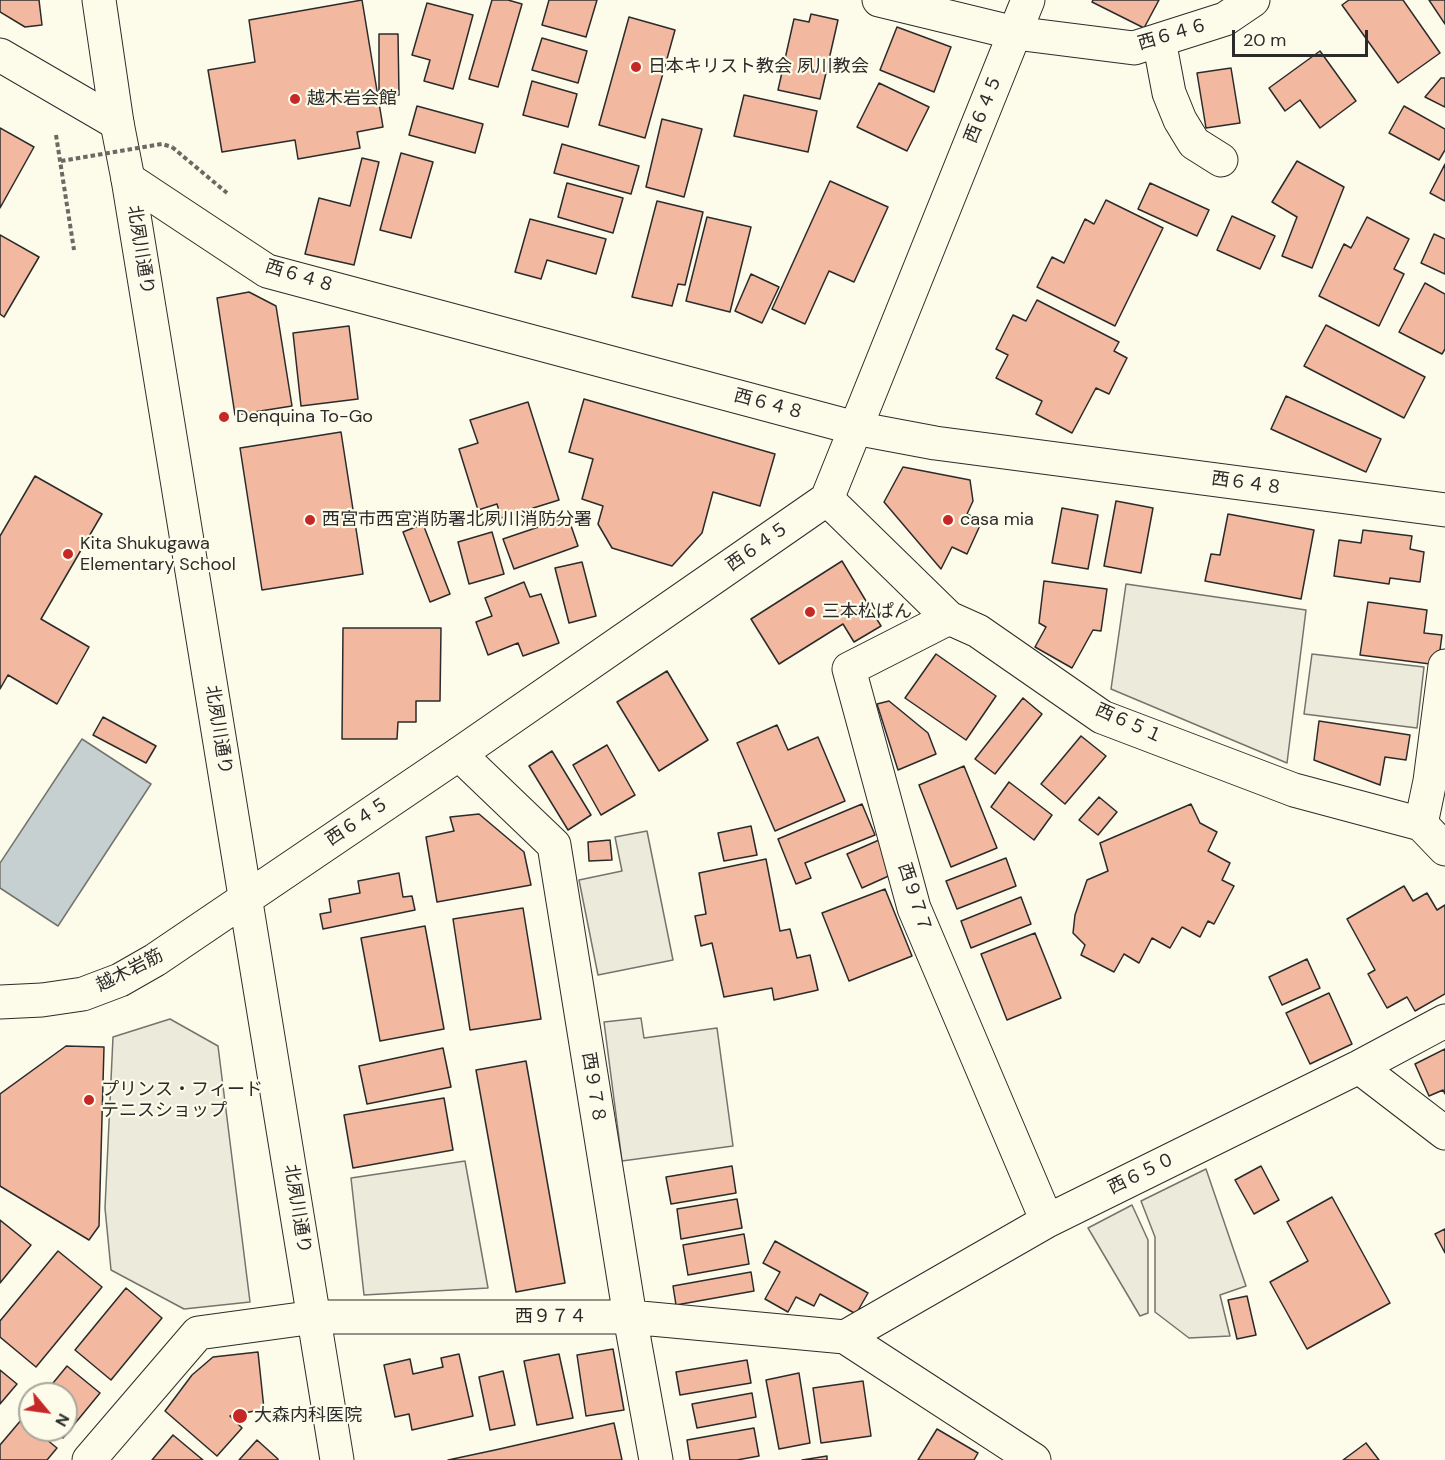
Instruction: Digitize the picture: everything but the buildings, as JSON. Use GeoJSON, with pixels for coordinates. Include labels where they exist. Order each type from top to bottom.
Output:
{"type":"FeatureCollection","features":[{"type":"Feature","properties":{"kind":"street","name":"北夙川通り"},"geometry":{"type":"LineString","coordinates":[[99,0],[117,123],[129,179],[337,1460]]}},
{"type":"Feature","properties":{"kind":"street","name":"西６４６"},"geometry":{"type":"LineString","coordinates":[[879,0],[1015,33],[1134,48],[1225,20],[1253,0]]}},
{"type":"Feature","properties":{"kind":"street","name":"西６４５"},"geometry":{"type":"LineString","coordinates":[[246,898],[459,754],[827,499],[1028,0]]}},
{"type":"Feature","properties":{"kind":"street"},"geometry":{"type":"LineString","coordinates":[[1160,40],[1169,93],[1180,120],[1194,143],[1221,160]]}},
{"type":"Feature","properties":{"kind":"street"},"geometry":{"type":"LineString","coordinates":[[0,55],[117,123]]}},
{"type":"Feature","properties":{"kind":"street","name":"西６４８"},"geometry":{"type":"LineString","coordinates":[[129,179],[267,271],[855,428],[935,443],[1443,505]]}},
{"type":"Feature","properties":{"kind":"street","name":"西６５１"},"geometry":{"type":"LineString","coordinates":[[827,499],[949,618],[978,631],[1102,717],[1294,789],[1421,824]]}},
{"type":"Feature","properties":{"kind":"street","name":"西９７７"},"geometry":{"type":"LineString","coordinates":[[949,618],[849,669],[914,908],[1047,1221]]}},
{"type":"Feature","properties":{"kind":"street"},"geometry":{"type":"LineString","coordinates":[[1445,666],[1438,779],[1421,824],[1445,849]]}},
{"type":"Feature","properties":{"kind":"street","name":"西９７８"},"geometry":{"type":"LineString","coordinates":[[459,754],[554,845],[630,1317],[656,1460]]}},
{"type":"Feature","properties":{"kind":"street","name":"越木岩筋"},"geometry":{"type":"LineString","coordinates":[[0,1002],[42,1000],[83,994],[120,980],[155,960],[246,898]]}},
{"type":"Feature","properties":{"kind":"street","name":"西６５０"},"geometry":{"type":"LineString","coordinates":[[845,1337],[1047,1221],[1359,1067],[1445,1021]]}},
{"type":"Feature","properties":{"kind":"street"},"geometry":{"type":"LineString","coordinates":[[1359,1067],[1445,1133]]}},
{"type":"Feature","properties":{"kind":"street","name":"西９７４"},"geometry":{"type":"LineString","coordinates":[[89,1460],[198,1333],[315,1317],[630,1317],[845,1337],[1034,1460]]}},
{"type":"Feature","properties":{"kind":"path"},"geometry":{"type":"LineString","coordinates":[[74,250],[61,161],[162,144],[172,147],[228,193]]}},
{"type":"Feature","properties":{"kind":"shaded area"},"geometry":{"type":"Polygon","coordinates":[[[1126,584],[1306,610],[1287,763],[1111,689],[1126,584]]]}},
{"type":"Feature","properties":{"kind":"shaded area"},"geometry":{"type":"Polygon","coordinates":[[[1312,654],[1424,667],[1417,728],[1304,714],[1312,654]]]}},
{"type":"Feature","properties":{"kind":"shaded area"},"geometry":{"type":"Polygon","coordinates":[[[82,739],[151,784],[58,926],[0,888],[0,863],[82,739]]]}},
{"type":"Feature","properties":{"kind":"shaded area"},"geometry":{"type":"Polygon","coordinates":[[[647,831],[673,960],[598,975],[579,880],[622,871],[615,837],[647,831]]]}},
{"type":"Feature","properties":{"kind":"shaded area"},"geometry":{"type":"Polygon","coordinates":[[[641,1018],[644,1038],[717,1028],[733,1146],[622,1161],[604,1022],[641,1018]]]}},
{"type":"Feature","properties":{"kind":"shaded area"},"geometry":{"type":"Polygon","coordinates":[[[170,1019],[218,1046],[250,1302],[184,1309],[111,1270],[105,1208],[113,1037],[170,1019]]]}},
{"type":"Feature","properties":{"kind":"shaded area"},"geometry":{"type":"Polygon","coordinates":[[[465,1161],[488,1288],[364,1295],[351,1178],[465,1161]]]}},
{"type":"Feature","properties":{"kind":"shaded area"},"geometry":{"type":"Polygon","coordinates":[[[1206,1169],[1246,1286],[1220,1295],[1230,1336],[1189,1338],[1155,1312],[1155,1237],[1141,1201],[1206,1169]]]}},
{"type":"Feature","properties":{"kind":"shaded area"},"geometry":{"type":"Polygon","coordinates":[[[1132,1205],[1148,1240],[1148,1313],[1140,1316],[1088,1228],[1132,1205]]]}},
{"type":"Feature","properties":{"kind":"place","name":"日本キリスト教会 夙川教会"},"geometry":{"type":"Point","coordinates":[636,67]}},
{"type":"Feature","properties":{"kind":"place","name":"越木岩会館"},"geometry":{"type":"Point","coordinates":[295,99]}},
{"type":"Feature","properties":{"kind":"place","name":"Denquina To-Go"},"geometry":{"type":"Point","coordinates":[224,417]}},
{"type":"Feature","properties":{"kind":"place","name":"西宮市西宮消防署北夙川消防分署"},"geometry":{"type":"Point","coordinates":[310,520]}},
{"type":"Feature","properties":{"kind":"place","name":"casa mia"},"geometry":{"type":"Point","coordinates":[948,520]}},
{"type":"Feature","properties":{"kind":"place","name":"Kita Shukugawa Elementary School"},"geometry":{"type":"Point","coordinates":[68,554]}},
{"type":"Feature","properties":{"kind":"place","name":"三本松ぱん"},"geometry":{"type":"Point","coordinates":[810,612]}},
{"type":"Feature","properties":{"kind":"place","name":"プリンス・フィード テニスショップ"},"geometry":{"type":"Point","coordinates":[89,1100]}},
{"type":"Feature","properties":{"kind":"place","name":"大森内科医院"},"geometry":{"type":"Point","coordinates":[240,1416]}}]}
